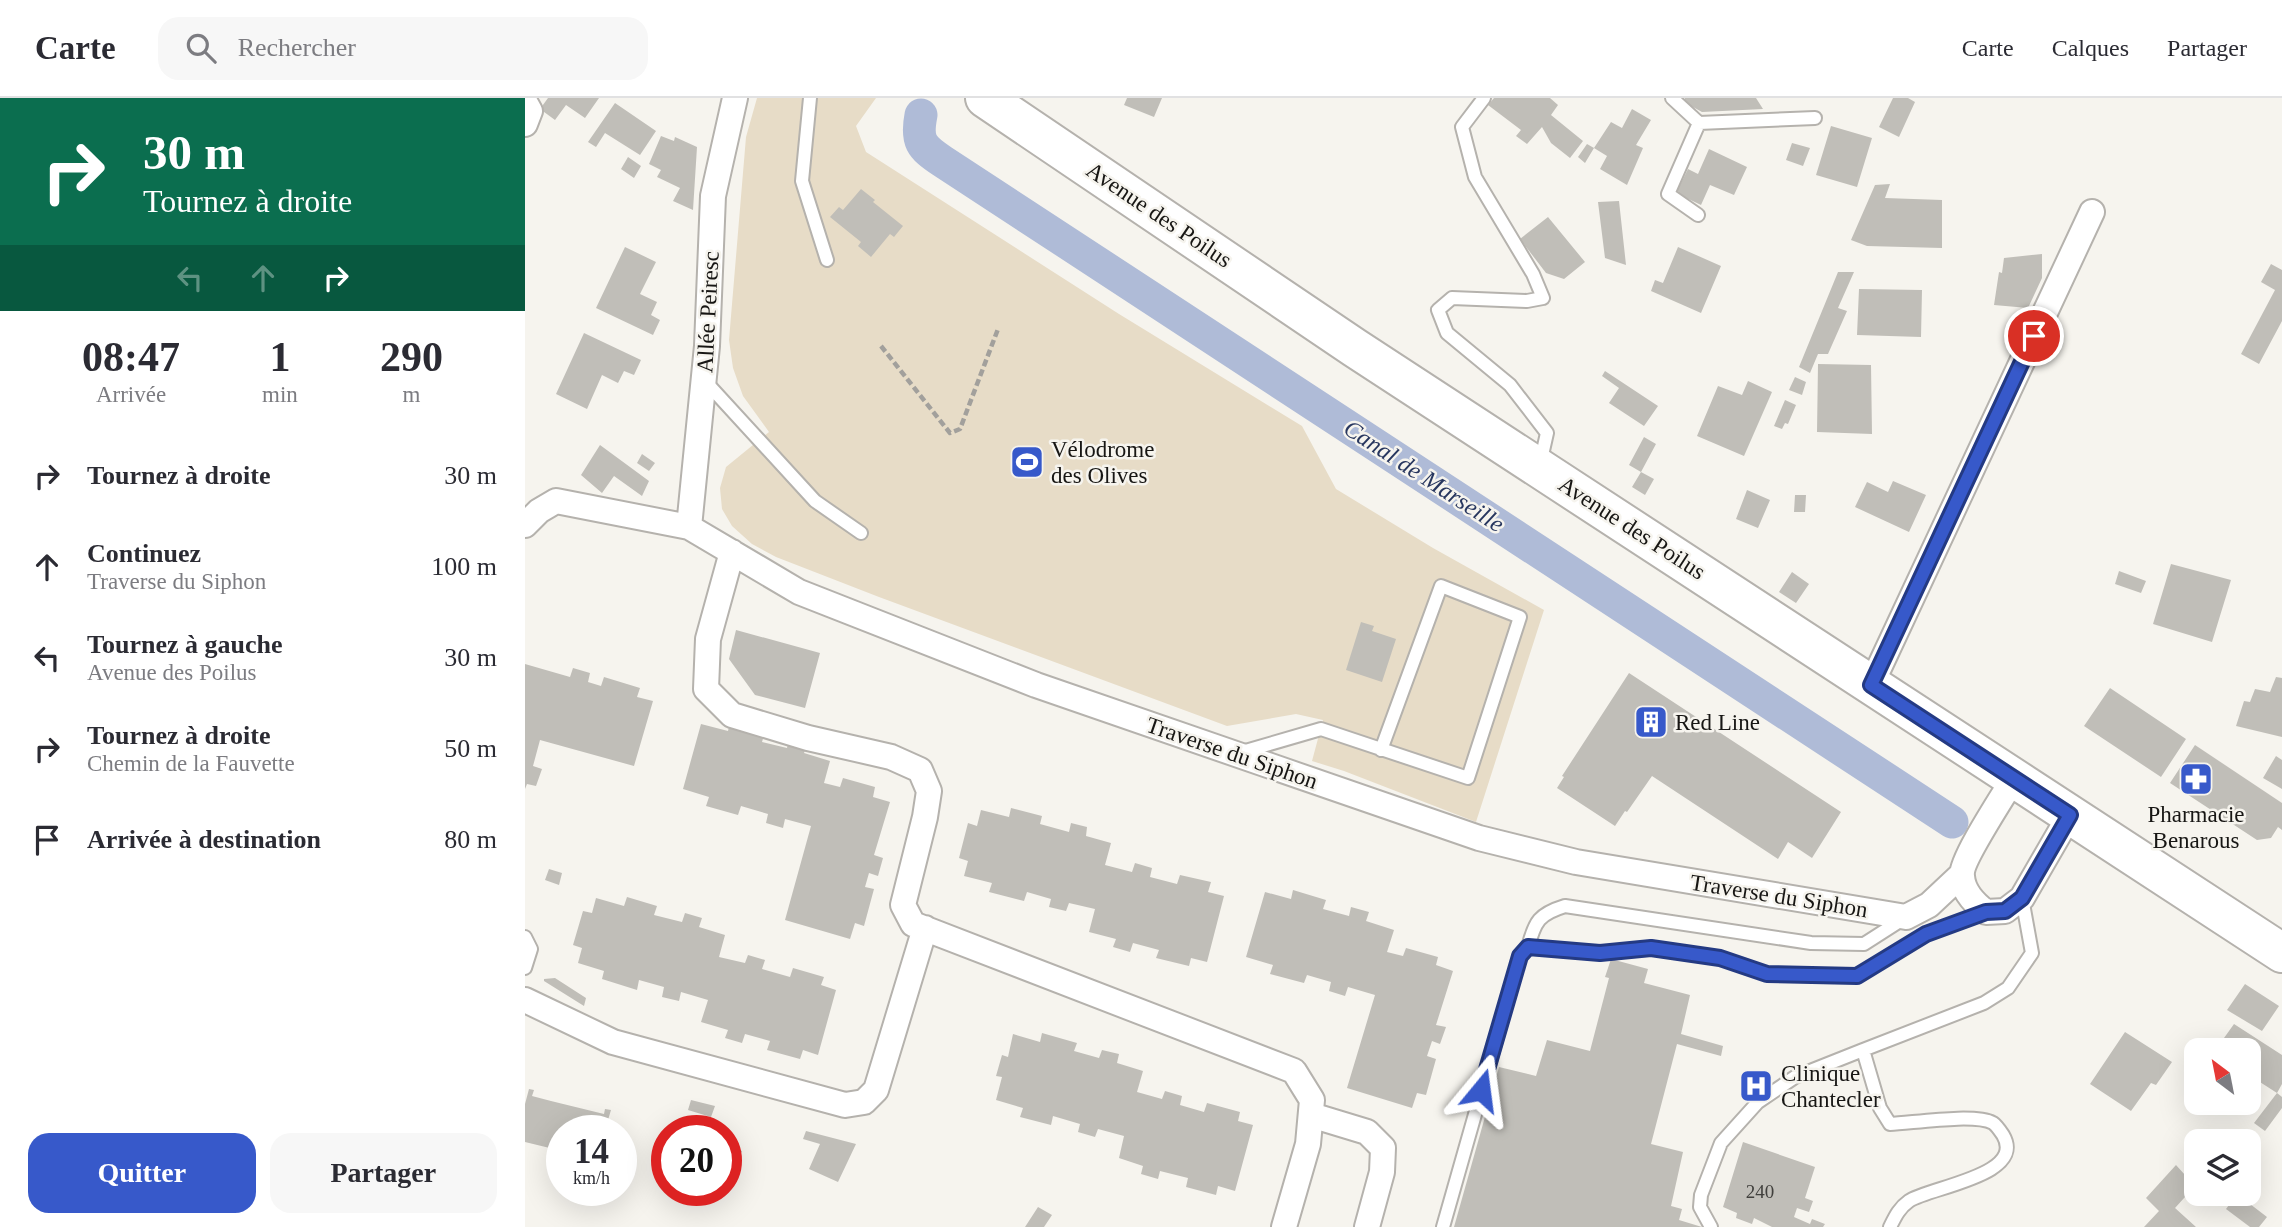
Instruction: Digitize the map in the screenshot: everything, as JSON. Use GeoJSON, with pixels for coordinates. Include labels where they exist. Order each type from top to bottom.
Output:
{"type":"FeatureCollection","features":[{"type":"Feature","properties":{"kind":"main road","name":"Avenue des Poilus"},"geometry":{"type":"LineString","coordinates":[[985,98],[1343,340],[2282,953]]}},
{"type":"Feature","properties":{"kind":"street","name":"Allée Peiresc"},"geometry":{"type":"LineString","coordinates":[[689,527],[705,381],[713,195],[735,98]]}},
{"type":"Feature","properties":{"kind":"street"},"geometry":{"type":"LineString","coordinates":[[525,102],[530,111],[525,124]]}},
{"type":"Feature","properties":{"kind":"street"},"geometry":{"type":"LineString","coordinates":[[1871,685],[2092,212]]}},
{"type":"Feature","properties":{"kind":"street","name":"Traverse du Siphon"},"geometry":{"type":"LineString","coordinates":[[525,525],[539,511],[556,501],[689,527],[799,592],[1036,685],[1479,838],[1576,862],[1906,917]]}},
{"type":"Feature","properties":{"kind":"street"},"geometry":{"type":"LineString","coordinates":[[732,552],[708,639],[706,689],[732,715],[808,738],[891,757],[919,770],[929,791],[903,905],[913,924],[1294,1071],[1312,1100],[1308,1144],[1284,1227]]}},
{"type":"Feature","properties":{"kind":"street"},"geometry":{"type":"LineString","coordinates":[[1906,917],[1929,905],[1961,875],[1966,860],[2014,778]]}},
{"type":"Feature","properties":{"kind":"street"},"geometry":{"type":"LineString","coordinates":[[1961,875],[1971,900],[1986,912],[2005,911],[2022,898],[2070,815]]}},
{"type":"Feature","properties":{"kind":"street"},"geometry":{"type":"LineString","coordinates":[[525,1000],[613,1042],[845,1105],[865,1102],[876,1090],[925,928]]}},
{"type":"Feature","properties":{"kind":"street"},"geometry":{"type":"LineString","coordinates":[[1311,1115],[1367,1132],[1383,1148],[1383,1172],[1367,1227]]}},
{"type":"Feature","properties":{"kind":"lane"},"geometry":{"type":"LineString","coordinates":[[810,98],[802,181],[827,260]]}},
{"type":"Feature","properties":{"kind":"lane"},"geometry":{"type":"LineString","coordinates":[[1484,98],[1462,127],[1475,177],[1534,274],[1543,298],[1527,301],[1452,298],[1438,310],[1447,333],[1510,385],[1547,433],[1539,468]]}},
{"type":"Feature","properties":{"kind":"lane"},"geometry":{"type":"LineString","coordinates":[[1672,98],[1699,124],[1815,118]]}},
{"type":"Feature","properties":{"kind":"lane"},"geometry":{"type":"LineString","coordinates":[[1698,215],[1668,194],[1699,124]]}},
{"type":"Feature","properties":{"kind":"lane"},"geometry":{"type":"LineString","coordinates":[[705,381],[815,501],[861,533]]}},
{"type":"Feature","properties":{"kind":"lane"},"geometry":{"type":"LineString","coordinates":[[1235,754],[1321,729],[1381,750],[1468,778],[1520,617],[1441,586],[1381,750]]}},
{"type":"Feature","properties":{"kind":"lane"},"geometry":{"type":"LineString","coordinates":[[1711,1227],[1700,1206],[1701,1195],[1721,1143],[1758,1102],[1795,1077],[1984,1003],[2008,988],[2032,953],[2022,898]]}},
{"type":"Feature","properties":{"kind":"lane"},"geometry":{"type":"LineString","coordinates":[[1443,1227],[1520,956],[1528,947],[1533,928],[1545,912],[1565,906],[1811,943],[1864,944],[1906,917]]}},
{"type":"Feature","properties":{"kind":"lane"},"geometry":{"type":"LineString","coordinates":[[1528,947],[1600,953],[1651,948],[1720,958],[1767,974],[1857,976],[1926,934],[1986,912]]}},
{"type":"Feature","properties":{"kind":"lane"},"geometry":{"type":"LineString","coordinates":[[525,937],[531,949],[525,968]]}},
{"type":"Feature","properties":{"kind":"lane"},"geometry":{"type":"LineString","coordinates":[[1863,1050],[1880,1108],[1890,1125],[1972,1119],[1993,1123],[2005,1137],[2006,1150],[2000,1164],[1987,1172],[1911,1200],[1897,1212],[1890,1227]]}},
{"type":"Feature","properties":{"kind":"path"},"geometry":{"type":"LineString","coordinates":[[881,346],[950,433],[960,429],[999,329]]}},
{"type":"Feature","properties":{"kind":"shaded area","name":"Vélodrome des Olives"},"geometry":{"type":"Polygon","coordinates":[[[757,98],[876,98],[856,126],[866,152],[1119,314],[1302,426],[1336,489],[1433,548],[1544,610],[1476,822],[1312,761],[1323,720],[1296,714],[1227,726],[776,557],[752,544],[732,526],[722,509],[720,488],[726,467],[769,432],[743,396],[733,368],[729,340],[746,137],[757,98]]]}},
{"type":"Feature","properties":{"kind":"building"},"geometry":{"type":"Polygon","coordinates":[[[548,98],[599,98],[585,118],[566,105],[555,120],[540,109],[548,98]]]}},
{"type":"Feature","properties":{"kind":"building"},"geometry":{"type":"Polygon","coordinates":[[[1127,98],[1162,98],[1154,117],[1124,105],[1127,98]]]}},
{"type":"Feature","properties":{"kind":"building"},"geometry":{"type":"Polygon","coordinates":[[[1494,98],[1550,98],[1558,105],[1551,115],[1583,141],[1570,158],[1551,143],[1542,127],[1527,144],[1516,136],[1521,130],[1488,105],[1494,98]]]}},
{"type":"Feature","properties":{"kind":"building"},"geometry":{"type":"Polygon","coordinates":[[[1685,98],[1756,98],[1763,109],[1702,112],[1684,102],[1685,98]]]}},
{"type":"Feature","properties":{"kind":"building"},"geometry":{"type":"Polygon","coordinates":[[[1893,98],[1908,98],[1915,102],[1899,137],[1879,127],[1893,98]]]}},
{"type":"Feature","properties":{"kind":"building"},"geometry":{"type":"Polygon","coordinates":[[[615,103],[656,131],[640,155],[605,133],[596,147],[588,142],[615,103]]]}},
{"type":"Feature","properties":{"kind":"building"},"geometry":{"type":"Polygon","coordinates":[[[1632,109],[1651,120],[1636,145],[1643,148],[1627,185],[1600,169],[1607,156],[1594,148],[1611,122],[1622,128],[1632,109]]]}},
{"type":"Feature","properties":{"kind":"building"},"geometry":{"type":"Polygon","coordinates":[[[1831,126],[1872,138],[1857,187],[1816,175],[1831,126]]]}},
{"type":"Feature","properties":{"kind":"building"},"geometry":{"type":"Polygon","coordinates":[[[661,136],[674,141],[675,137],[697,147],[693,210],[673,201],[680,188],[657,177],[661,170],[649,164],[661,136]]]}},
{"type":"Feature","properties":{"kind":"building"},"geometry":{"type":"Polygon","coordinates":[[[1792,143],[1810,148],[1803,166],[1786,160],[1792,143]]]}},
{"type":"Feature","properties":{"kind":"building"},"geometry":{"type":"Polygon","coordinates":[[[1587,144],[1594,148],[1585,163],[1578,157],[1587,144]]]}},
{"type":"Feature","properties":{"kind":"building"},"geometry":{"type":"Polygon","coordinates":[[[1709,149],[1747,167],[1734,195],[1710,185],[1701,205],[1676,193],[1688,169],[1698,174],[1709,149]]]}},
{"type":"Feature","properties":{"kind":"building"},"geometry":{"type":"Polygon","coordinates":[[[628,157],[641,166],[634,178],[621,169],[628,157]]]}},
{"type":"Feature","properties":{"kind":"building"},"geometry":{"type":"Polygon","coordinates":[[[1890,184],[1885,198],[1942,200],[1942,248],[1867,246],[1851,240],[1875,185],[1890,184]]]}},
{"type":"Feature","properties":{"kind":"building"},"geometry":{"type":"Polygon","coordinates":[[[861,189],[903,226],[894,237],[890,234],[871,257],[858,246],[861,242],[830,217],[839,207],[843,210],[861,189]]]}},
{"type":"Feature","properties":{"kind":"building"},"geometry":{"type":"Polygon","coordinates":[[[1619,201],[1626,265],[1605,258],[1598,202],[1619,201]]]}},
{"type":"Feature","properties":{"kind":"building"},"geometry":{"type":"Polygon","coordinates":[[[1548,217],[1585,262],[1564,279],[1546,273],[1520,239],[1548,217]]]}},
{"type":"Feature","properties":{"kind":"building"},"geometry":{"type":"Polygon","coordinates":[[[625,247],[656,262],[640,294],[657,302],[651,315],[660,320],[653,335],[596,308],[625,247]]]}},
{"type":"Feature","properties":{"kind":"building"},"geometry":{"type":"Polygon","coordinates":[[[1678,247],[1721,266],[1701,313],[1651,291],[1655,280],[1663,283],[1678,247]]]}},
{"type":"Feature","properties":{"kind":"building"},"geometry":{"type":"Polygon","coordinates":[[[2042,254],[2042,278],[2028,308],[1994,305],[2004,258],[2042,254]]]}},
{"type":"Feature","properties":{"kind":"building"},"geometry":{"type":"Polygon","coordinates":[[[2271,264],[2282,270],[2282,321],[2259,364],[2241,354],[2275,290],[2261,282],[2271,264]]]}},
{"type":"Feature","properties":{"kind":"building"},"geometry":{"type":"Polygon","coordinates":[[[1838,272],[1854,272],[1838,308],[1847,311],[1828,354],[1818,354],[1810,373],[1799,367],[1838,272]]]}},
{"type":"Feature","properties":{"kind":"building"},"geometry":{"type":"Polygon","coordinates":[[[1859,289],[1922,290],[1921,337],[1857,335],[1859,289]]]}},
{"type":"Feature","properties":{"kind":"building"},"geometry":{"type":"Polygon","coordinates":[[[584,333],[641,360],[634,375],[624,371],[618,383],[602,375],[587,409],[556,394],[584,333]]]}},
{"type":"Feature","properties":{"kind":"building"},"geometry":{"type":"Polygon","coordinates":[[[1818,364],[1871,365],[1872,434],[1817,432],[1818,364]]]}},
{"type":"Feature","properties":{"kind":"building"},"geometry":{"type":"Polygon","coordinates":[[[1605,371],[1658,406],[1644,426],[1609,403],[1619,388],[1602,376],[1605,371]]]}},
{"type":"Feature","properties":{"kind":"building"},"geometry":{"type":"Polygon","coordinates":[[[1795,377],[1806,382],[1802,395],[1789,390],[1795,377]]]}},
{"type":"Feature","properties":{"kind":"building"},"geometry":{"type":"Polygon","coordinates":[[[1748,381],[1772,392],[1744,456],[1697,436],[1718,386],[1742,395],[1748,381]]]}},
{"type":"Feature","properties":{"kind":"building"},"geometry":{"type":"Polygon","coordinates":[[[1785,400],[1796,405],[1788,424],[1785,423],[1782,429],[1774,426],[1785,400]]]}},
{"type":"Feature","properties":{"kind":"building"},"geometry":{"type":"Polygon","coordinates":[[[1644,437],[1656,444],[1641,472],[1629,465],[1644,437]]]}},
{"type":"Feature","properties":{"kind":"building"},"geometry":{"type":"Polygon","coordinates":[[[600,445],[649,481],[642,496],[614,476],[602,493],[581,475],[600,445]]]}},
{"type":"Feature","properties":{"kind":"building"},"geometry":{"type":"Polygon","coordinates":[[[642,454],[655,463],[649,471],[637,463],[642,454]]]}},
{"type":"Feature","properties":{"kind":"building"},"geometry":{"type":"Polygon","coordinates":[[[1641,472],[1654,479],[1645,495],[1632,487],[1641,472]]]}},
{"type":"Feature","properties":{"kind":"building"},"geometry":{"type":"Polygon","coordinates":[[[1893,481],[1926,495],[1909,532],[1855,507],[1867,482],[1888,492],[1893,481]]]}},
{"type":"Feature","properties":{"kind":"building"},"geometry":{"type":"Polygon","coordinates":[[[1747,490],[1770,500],[1758,528],[1736,519],[1747,490]]]}},
{"type":"Feature","properties":{"kind":"building"},"geometry":{"type":"Polygon","coordinates":[[[1795,495],[1806,495],[1805,512],[1794,512],[1795,495]]]}},
{"type":"Feature","properties":{"kind":"building"},"geometry":{"type":"Polygon","coordinates":[[[2171,564],[2231,580],[2212,642],[2153,624],[2171,564]]]}},
{"type":"Feature","properties":{"kind":"building"},"geometry":{"type":"Polygon","coordinates":[[[2119,571],[2146,581],[2141,593],[2115,584],[2119,571]]]}},
{"type":"Feature","properties":{"kind":"building"},"geometry":{"type":"Polygon","coordinates":[[[1792,572],[1809,584],[1796,603],[1779,592],[1792,572]]]}},
{"type":"Feature","properties":{"kind":"building"},"geometry":{"type":"Polygon","coordinates":[[[1361,622],[1374,626],[1372,631],[1396,639],[1382,682],[1346,670],[1361,622]]]}},
{"type":"Feature","properties":{"kind":"building"},"geometry":{"type":"Polygon","coordinates":[[[736,630],[820,653],[805,708],[755,695],[729,659],[736,630]]]}},
{"type":"Feature","properties":{"kind":"building"},"geometry":{"type":"Polygon","coordinates":[[[525,664],[570,677],[573,668],[590,673],[588,682],[601,686],[604,677],[640,688],[637,697],[653,701],[634,766],[540,740],[533,766],[542,769],[536,786],[527,784],[525,789],[525,664]]]}},
{"type":"Feature","properties":{"kind":"building","name":"Red Line"},"geometry":{"type":"Polygon","coordinates":[[[1629,673],[1841,812],[1812,858],[1788,842],[1778,859],[1652,776],[1615,826],[1557,788],[1564,777],[1562,776],[1629,673]]]}},
{"type":"Feature","properties":{"kind":"building"},"geometry":{"type":"Polygon","coordinates":[[[2276,677],[2282,678],[2282,737],[2236,726],[2244,701],[2250,702],[2255,689],[2270,692],[2276,677]]]}},
{"type":"Feature","properties":{"kind":"building"},"geometry":{"type":"Polygon","coordinates":[[[2110,688],[2186,739],[2161,777],[2084,726],[2110,688]]]}},
{"type":"Feature","properties":{"kind":"building"},"geometry":{"type":"Polygon","coordinates":[[[730,722],[765,732],[762,742],[787,748],[789,739],[807,744],[804,753],[830,761],[824,783],[840,787],[843,778],[875,787],[873,797],[890,802],[874,855],[883,858],[878,876],[869,873],[865,887],[874,889],[864,926],[855,923],[850,939],[785,920],[811,826],[785,819],[783,828],[766,823],[768,814],[741,806],[738,815],[706,806],[709,797],[683,789],[701,724],[728,731],[730,722]]]}},
{"type":"Feature","properties":{"kind":"building"},"geometry":{"type":"Polygon","coordinates":[[[2195,745],[2282,803],[2282,830],[2278,827],[2271,838],[2257,840],[2170,783],[2195,745]]]}},
{"type":"Feature","properties":{"kind":"building"},"geometry":{"type":"Polygon","coordinates":[[[2276,756],[2282,760],[2282,789],[2263,778],[2276,756]]]}},
{"type":"Feature","properties":{"kind":"building"},"geometry":{"type":"Polygon","coordinates":[[[1011,808],[1042,816],[1040,824],[1069,832],[1071,823],[1087,827],[1086,836],[1111,843],[1105,865],[1132,872],[1135,863],[1152,868],[1150,877],[1177,884],[1180,875],[1211,882],[1208,892],[1224,896],[1207,962],[1191,958],[1189,966],[1156,958],[1159,950],[1133,943],[1130,952],[1113,947],[1116,939],[1089,932],[1095,909],[1069,903],[1066,911],[1049,907],[1051,899],[1027,892],[1024,901],[989,892],[992,883],[964,876],[968,861],[959,858],[968,823],[977,826],[981,810],[1009,817],[1011,808]]]}},
{"type":"Feature","properties":{"kind":"building"},"geometry":{"type":"Polygon","coordinates":[[[549,869],[562,873],[559,885],[545,880],[549,869]]]}},
{"type":"Feature","properties":{"kind":"building"},"geometry":{"type":"Polygon","coordinates":[[[1293,890],[1326,900],[1323,909],[1349,916],[1351,907],[1369,912],[1366,921],[1394,930],[1387,952],[1403,956],[1406,948],[1438,957],[1436,965],[1453,971],[1436,1025],[1446,1027],[1440,1044],[1432,1041],[1427,1056],[1436,1059],[1426,1095],[1417,1093],[1412,1108],[1347,1088],[1375,995],[1348,987],[1345,996],[1329,991],[1331,982],[1307,975],[1304,983],[1270,974],[1273,965],[1246,957],[1265,892],[1291,899],[1293,890]]]}},
{"type":"Feature","properties":{"kind":"building"},"geometry":{"type":"Polygon","coordinates":[[[627,897],[657,906],[654,915],[682,922],[685,913],[702,918],[699,927],[725,935],[719,957],[745,963],[748,955],[765,960],[762,969],[790,977],[793,968],[824,977],[821,985],[836,990],[818,1055],[803,1050],[800,1059],[767,1050],[770,1041],[745,1034],[742,1043],[725,1038],[728,1030],[701,1022],[708,1000],[681,992],[679,1001],[662,997],[664,987],[639,980],[637,990],[602,979],[604,971],[578,963],[582,948],[573,945],[583,911],[592,913],[596,898],[624,906],[627,897]]]}},
{"type":"Feature","properties":{"kind":"building"},"geometry":{"type":"Polygon","coordinates":[[[1611,959],[1648,969],[1644,983],[1690,995],[1681,1034],[1723,1046],[1721,1056],[1677,1044],[1651,1144],[1683,1152],[1671,1206],[1682,1209],[1679,1220],[1702,1227],[1454,1227],[1499,1067],[1536,1076],[1547,1040],[1590,1051],[1609,978],[1605,977],[1611,959]]]}},
{"type":"Feature","properties":{"kind":"building"},"geometry":{"type":"Polygon","coordinates":[[[555,978],[586,998],[584,1006],[544,981],[555,978]]]}},
{"type":"Feature","properties":{"kind":"building"},"geometry":{"type":"Polygon","coordinates":[[[2245,984],[2279,1006],[2262,1031],[2227,1010],[2245,984]]]}},
{"type":"Feature","properties":{"kind":"building"},"geometry":{"type":"Polygon","coordinates":[[[2234,1024],[2256,1038],[2224,1038],[2234,1024]]]}},
{"type":"Feature","properties":{"kind":"building"},"geometry":{"type":"Polygon","coordinates":[[[2125,1032],[2172,1062],[2156,1085],[2151,1083],[2131,1111],[2090,1084],[2125,1032]]]}},
{"type":"Feature","properties":{"kind":"building"},"geometry":{"type":"Polygon","coordinates":[[[1042,1033],[1077,1043],[1074,1051],[1099,1058],[1102,1050],[1119,1054],[1117,1063],[1143,1071],[1137,1092],[1162,1099],[1165,1091],[1182,1096],[1180,1105],[1204,1112],[1207,1103],[1240,1112],[1238,1121],[1253,1125],[1235,1191],[1218,1186],[1216,1195],[1186,1187],[1188,1178],[1160,1171],[1158,1179],[1141,1174],[1143,1166],[1119,1158],[1124,1136],[1098,1129],[1095,1137],[1078,1132],[1080,1124],[1053,1116],[1051,1125],[1020,1117],[1023,1108],[996,1100],[1002,1077],[996,1076],[1002,1055],[1008,1057],[1013,1034],[1040,1042],[1042,1033]]]}},
{"type":"Feature","properties":{"kind":"building"},"geometry":{"type":"Polygon","coordinates":[[[2261,1041],[2282,1055],[2282,1084],[2277,1093],[2261,1083],[2261,1041]]]}},
{"type":"Feature","properties":{"kind":"building"},"geometry":{"type":"Polygon","coordinates":[[[529,1089],[534,1090],[532,1096],[551,1101],[604,1114],[605,1109],[611,1110],[610,1115],[546,1115],[546,1147],[525,1142],[525,1104],[529,1089]]]}},
{"type":"Feature","properties":{"kind":"building"},"geometry":{"type":"Polygon","coordinates":[[[2277,1093],[2282,1097],[2282,1108],[2265,1131],[2254,1123],[2277,1093]]]}},
{"type":"Feature","properties":{"kind":"building"},"geometry":{"type":"Polygon","coordinates":[[[691,1100],[715,1106],[712,1115],[688,1110],[691,1100]]]}},
{"type":"Feature","properties":{"kind":"building"},"geometry":{"type":"Polygon","coordinates":[[[806,1131],[856,1144],[838,1182],[809,1169],[820,1144],[803,1139],[806,1131]]]}},
{"type":"Feature","properties":{"kind":"building"},"geometry":{"type":"Polygon","coordinates":[[[1743,1142],[1815,1167],[1805,1198],[1813,1201],[1809,1212],[1797,1208],[1794,1217],[1810,1224],[1812,1219],[1825,1224],[1823,1227],[1772,1227],[1754,1218],[1752,1224],[1736,1218],[1737,1213],[1723,1207],[1743,1142]]]}},
{"type":"Feature","properties":{"kind":"building"},"geometry":{"type":"Polygon","coordinates":[[[2176,1165],[2184,1174],[2184,1198],[2175,1208],[2196,1227],[2144,1227],[2159,1211],[2146,1198],[2176,1165]]]}},
{"type":"Feature","properties":{"kind":"building"},"geometry":{"type":"Polygon","coordinates":[[[2228,1206],[2253,1206],[2267,1217],[2259,1227],[2250,1227],[2226,1209],[2228,1206]]]}},
{"type":"Feature","properties":{"kind":"building"},"geometry":{"type":"Polygon","coordinates":[[[1038,1207],[1052,1215],[1044,1227],[1025,1227],[1038,1207]]]}},
{"type":"Feature","properties":{"kind":"waterway","name":"Canal de Marseille"},"geometry":{"type":"LineString","coordinates":[[921,115],[919,131],[922,142],[929,152],[942,161],[1952,822]]}},
{"type":"Feature","properties":{"kind":"place","name":"Vélodrome des Olives"},"geometry":{"type":"Point","coordinates":[1027,462]}},
{"type":"Feature","properties":{"kind":"place","name":"Red Line"},"geometry":{"type":"Point","coordinates":[1651,722]}},
{"type":"Feature","properties":{"kind":"place","name":"Pharmacie Benarous"},"geometry":{"type":"Point","coordinates":[2196,779]}},
{"type":"Feature","properties":{"kind":"place","name":"Clinique Chantecler"},"geometry":{"type":"Point","coordinates":[1756,1086]}},
{"type":"Feature","properties":{"kind":"route"},"geometry":{"type":"LineString","coordinates":[[1481,1090],[1520,956],[1528,947],[1600,953],[1651,948],[1720,958],[1767,974],[1857,976],[1926,934],[1986,912],[2005,911],[2022,898],[2070,815],[1871,685],[2034,336]]}}]}
